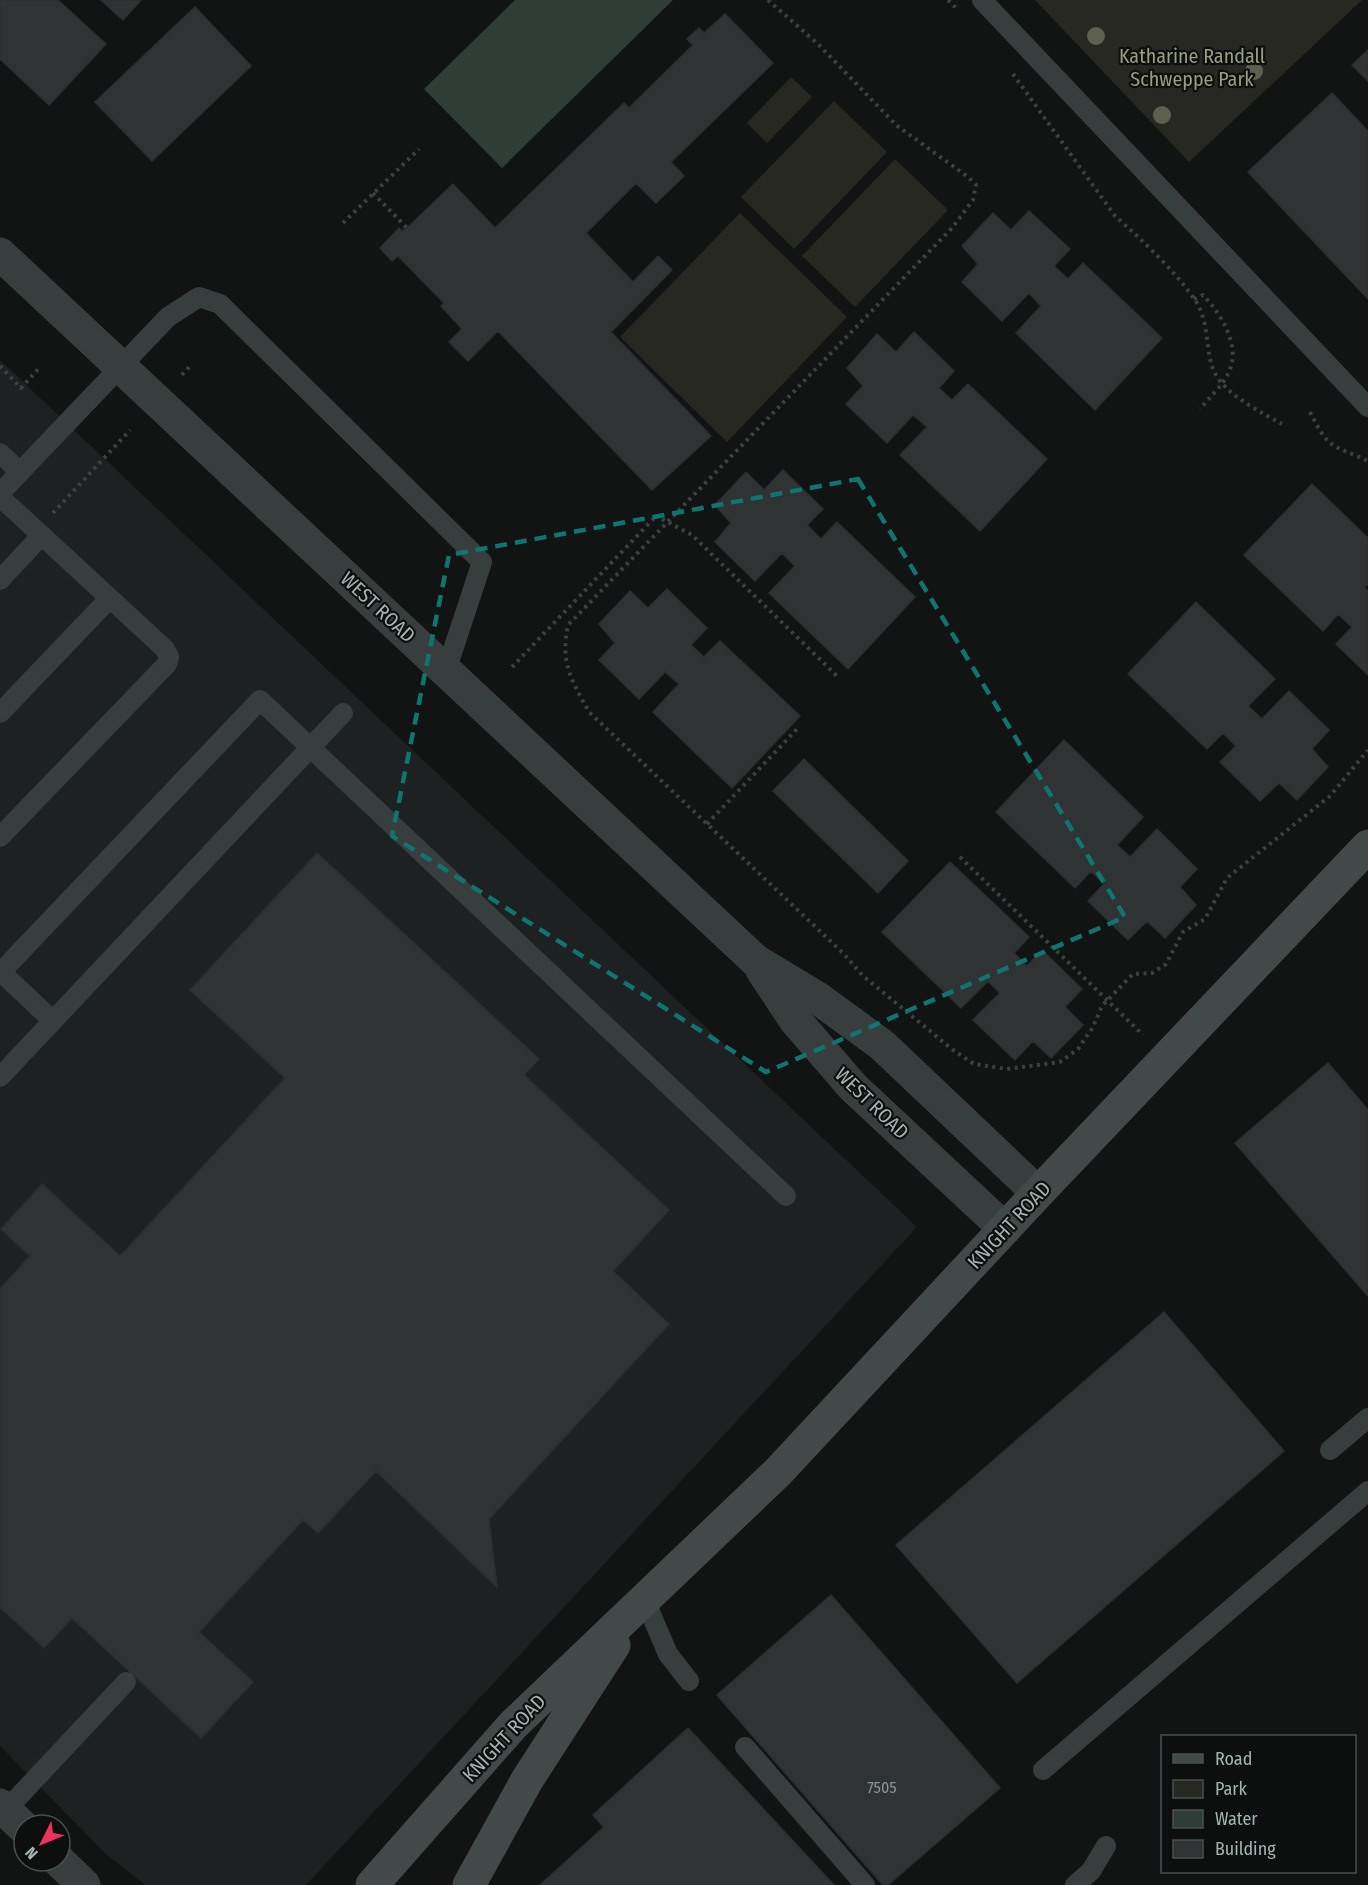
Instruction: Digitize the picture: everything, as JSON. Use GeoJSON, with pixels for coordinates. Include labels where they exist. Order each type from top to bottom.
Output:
{"type":"FeatureCollection","features":[{"type":"Feature","properties":{"kind":"street","name":"WEST ROAD"},"geometry":{"type":"LineString","coordinates":[[0,254],[756,961],[819,999],[882,1045],[1038,1193]]}},
{"type":"Feature","properties":{"kind":"street","name":"KNIGHT ROAD"},"geometry":{"type":"LineString","coordinates":[[372,1885],[513,1725],[778,1472],[1038,1193],[1368,846]]}},
{"type":"Feature","properties":{"kind":"street","name":"WEST ROAD"},"geometry":{"type":"LineString","coordinates":[[756,961],[795,1020],[846,1079],[1005,1229]]}},
{"type":"Feature","properties":{"kind":"street","name":"KNIGHT ROAD"},"geometry":{"type":"LineString","coordinates":[[469,1885],[526,1780],[644,1598]]}},
{"type":"Feature","properties":{"kind":"street"},"geometry":{"type":"LineString","coordinates":[[72,1873],[84,1885]]}},
{"type":"Feature","properties":{"kind":"lane"},"geometry":{"type":"LineString","coordinates":[[982,0],[1368,407]]}},
{"type":"Feature","properties":{"kind":"lane"},"geometry":{"type":"LineString","coordinates":[[0,837],[166,664],[169,657],[165,649],[108,600],[0,495],[122,368],[143,340],[168,317],[199,297],[220,304],[482,562],[446,671]]}},
{"type":"Feature","properties":{"kind":"lane"},"geometry":{"type":"LineString","coordinates":[[0,453],[20,472]]}},
{"type":"Feature","properties":{"kind":"lane"},"geometry":{"type":"LineString","coordinates":[[0,580],[41,536]]}},
{"type":"Feature","properties":{"kind":"lane"},"geometry":{"type":"LineString","coordinates":[[0,713],[108,600]]}},
{"type":"Feature","properties":{"kind":"lane"},"geometry":{"type":"LineString","coordinates":[[53,1021],[1,972],[261,700],[786,1196]]}},
{"type":"Feature","properties":{"kind":"lane"},"geometry":{"type":"LineString","coordinates":[[0,1077],[343,713]]}},
{"type":"Feature","properties":{"kind":"lane"},"geometry":{"type":"LineString","coordinates":[[1330,1450],[1368,1418]]}},
{"type":"Feature","properties":{"kind":"lane"},"geometry":{"type":"LineString","coordinates":[[1043,1770],[1368,1491]]}},
{"type":"Feature","properties":{"kind":"lane"},"geometry":{"type":"LineString","coordinates":[[644,1598],[668,1654],[689,1681]]}},
{"type":"Feature","properties":{"kind":"lane"},"geometry":{"type":"LineString","coordinates":[[10,1814],[126,1682]]}},
{"type":"Feature","properties":{"kind":"lane"},"geometry":{"type":"LineString","coordinates":[[745,1747],[865,1885]]}},
{"type":"Feature","properties":{"kind":"lane"},"geometry":{"type":"LineString","coordinates":[[1075,1885],[1091,1871],[1106,1846]]}},
{"type":"Feature","properties":{"kind":"path"},"geometry":{"type":"LineString","coordinates":[[768,0],[819,45],[896,125],[968,177],[976,185],[974,200],[952,228],[568,625],[565,662],[574,686],[589,712],[844,954],[862,975],[974,1064],[1007,1068],[1060,1062],[1078,1049],[1093,1027],[1102,1006],[1133,974],[1152,973],[1166,964],[1183,932],[1205,919],[1227,878],[1330,796],[1368,750]]}},
{"type":"Feature","properties":{"kind":"path"},"geometry":{"type":"LineString","coordinates":[[948,0],[962,14]]}},
{"type":"Feature","properties":{"kind":"path"},"geometry":{"type":"LineString","coordinates":[[1011,72],[1115,216],[1135,233],[1194,299],[1203,314],[1215,374],[1252,408],[1282,424]]}},
{"type":"Feature","properties":{"kind":"path"},"geometry":{"type":"LineString","coordinates":[[343,223],[419,149]]}},
{"type":"Feature","properties":{"kind":"path"},"geometry":{"type":"LineString","coordinates":[[373,194],[407,228]]}},
{"type":"Feature","properties":{"kind":"path"},"geometry":{"type":"LineString","coordinates":[[1194,299],[1203,295],[1215,308],[1231,340],[1229,371],[1200,409]]}},
{"type":"Feature","properties":{"kind":"path"},"geometry":{"type":"LineString","coordinates":[[182,375],[192,364]]}},
{"type":"Feature","properties":{"kind":"path"},"geometry":{"type":"LineString","coordinates":[[0,366],[21,388],[41,366]]}},
{"type":"Feature","properties":{"kind":"path"},"geometry":{"type":"LineString","coordinates":[[1310,412],[1324,440],[1334,447],[1368,461]]}},
{"type":"Feature","properties":{"kind":"path"},"geometry":{"type":"LineString","coordinates":[[68,497],[130,430]]}},
{"type":"Feature","properties":{"kind":"path"},"geometry":{"type":"LineString","coordinates":[[512,667],[657,515]]}},
{"type":"Feature","properties":{"kind":"path"},"geometry":{"type":"LineString","coordinates":[[662,519],[692,535],[838,677]]}},
{"type":"Feature","properties":{"kind":"path"},"geometry":{"type":"LineString","coordinates":[[707,824],[798,728]]}},
{"type":"Feature","properties":{"kind":"path"},"geometry":{"type":"LineString","coordinates":[[960,857],[1143,1035]]}},
{"type":"Feature","properties":{"kind":"highlighted area"},"geometry":{"type":"Polygon","coordinates":[[[858,479],[1125,917],[766,1072],[392,836],[449,555],[858,479]]]}},
{"type":"Feature","properties":{"kind":"shaded area"},"geometry":{"type":"Polygon","coordinates":[[[0,360],[917,1227],[306,1885],[145,1885],[106,1854],[72,1819],[72,1813],[66,1813],[0,1746],[0,360]]]}},
{"type":"Feature","properties":{"kind":"green space","name":"Katharine Randall Schweppe Park"},"geometry":{"type":"Polygon","coordinates":[[[1035,0],[1362,0],[1189,162],[1035,0]]]}},
{"type":"Feature","properties":{"kind":"green space"},"geometry":{"type":"Polygon","coordinates":[[[791,77],[812,97],[767,143],[747,123],[791,77]]]}},
{"type":"Feature","properties":{"kind":"green space"},"geometry":{"type":"Polygon","coordinates":[[[834,101],[887,152],[794,249],[741,197],[834,101]]]}},
{"type":"Feature","properties":{"kind":"green space"},"geometry":{"type":"Polygon","coordinates":[[[895,159],[948,210],[855,307],[802,256],[895,159]]]}},
{"type":"Feature","properties":{"kind":"green space"},"geometry":{"type":"Polygon","coordinates":[[[740,213],[847,317],[727,442],[620,337],[740,213]]]}},
{"type":"Feature","properties":{"kind":"water"},"geometry":{"type":"Polygon","coordinates":[[[515,0],[673,0],[502,168],[424,89],[515,0]]]}},
{"type":"Feature","properties":{"kind":"building"},"geometry":{"type":"Polygon","coordinates":[[[0,0],[58,0],[106,44],[49,105],[0,59],[0,0]]]}},
{"type":"Feature","properties":{"kind":"building"},"geometry":{"type":"Polygon","coordinates":[[[101,0],[141,0],[123,20],[101,0]]]}},
{"type":"Feature","properties":{"kind":"building"},"geometry":{"type":"Polygon","coordinates":[[[195,7],[251,66],[152,161],[95,102],[195,7]]]}},
{"type":"Feature","properties":{"kind":"building"},"geometry":{"type":"Polygon","coordinates":[[[725,14],[773,63],[671,162],[684,176],[656,203],[636,183],[586,233],[633,282],[658,256],[672,270],[611,332],[711,436],[652,490],[498,331],[468,361],[449,342],[462,329],[441,306],[444,303],[398,256],[392,261],[380,248],[399,228],[402,231],[407,228],[453,184],[495,228],[624,103],[629,108],[693,45],[687,39],[699,28],[704,33],[725,14]]]}},
{"type":"Feature","properties":{"kind":"building"},"geometry":{"type":"Polygon","coordinates":[[[1368,50],[1368,81],[1352,65],[1368,50]]]}},
{"type":"Feature","properties":{"kind":"building"},"geometry":{"type":"Polygon","coordinates":[[[1332,93],[1368,131],[1368,299],[1248,172],[1332,93]]]}},
{"type":"Feature","properties":{"kind":"building"},"geometry":{"type":"Polygon","coordinates":[[[1029,211],[1070,249],[1054,266],[1068,279],[1083,263],[1162,338],[1095,410],[1016,333],[1041,306],[1029,293],[1002,321],[962,282],[978,264],[962,246],[993,213],[1011,230],[1029,211]]]}},
{"type":"Feature","properties":{"kind":"building"},"geometry":{"type":"Polygon","coordinates":[[[914,332],[954,371],[939,388],[952,400],[968,384],[1047,459],[980,531],[900,455],[927,427],[913,415],[887,443],[846,404],[863,386],[847,368],[877,334],[896,352],[914,332]]]}},
{"type":"Feature","properties":{"kind":"building"},"geometry":{"type":"Polygon","coordinates":[[[783,470],[823,509],[807,525],[821,539],[837,522],[915,597],[848,669],[769,593],[795,566],[782,553],[755,581],[715,542],[731,523],[715,505],[746,472],[764,490],[783,470]]]}},
{"type":"Feature","properties":{"kind":"building"},"geometry":{"type":"Polygon","coordinates":[[[1312,484],[1368,538],[1368,584],[1364,588],[1368,591],[1368,675],[1336,644],[1352,627],[1338,614],[1323,631],[1244,555],[1312,484]]]}},
{"type":"Feature","properties":{"kind":"building"},"geometry":{"type":"Polygon","coordinates":[[[667,589],[707,628],[691,645],[704,657],[720,641],[800,716],[732,788],[653,712],[679,684],[665,672],[639,699],[599,660],[615,643],[599,624],[630,591],[648,608],[667,589]]]}},
{"type":"Feature","properties":{"kind":"building"},"geometry":{"type":"Polygon","coordinates":[[[1196,602],[1275,679],[1248,706],[1262,719],[1289,691],[1329,730],[1312,749],[1328,767],[1297,800],[1279,783],[1260,801],[1220,762],[1236,746],[1223,733],[1207,749],[1128,674],[1196,602]]]}},
{"type":"Feature","properties":{"kind":"building"},"geometry":{"type":"Polygon","coordinates":[[[1064,740],[1143,817],[1117,845],[1130,857],[1157,829],[1197,869],[1180,887],[1196,905],[1165,938],[1147,921],[1128,940],[1088,901],[1104,884],[1091,871],[1075,888],[996,812],[1064,740]]]}},
{"type":"Feature","properties":{"kind":"building"},"geometry":{"type":"Polygon","coordinates":[[[804,759],[908,861],[878,893],[773,791],[804,759]]]}},
{"type":"Feature","properties":{"kind":"building"},"geometry":{"type":"Polygon","coordinates":[[[317,853],[539,1059],[524,1075],[669,1210],[613,1271],[669,1324],[489,1519],[497,1587],[376,1471],[318,1533],[303,1520],[199,1632],[253,1682],[201,1738],[72,1618],[44,1648],[0,1607],[0,1289],[30,1256],[1,1229],[42,1184],[120,1256],[285,1078],[190,990],[317,853]]]}},
{"type":"Feature","properties":{"kind":"building"},"geometry":{"type":"Polygon","coordinates":[[[950,862],[1029,937],[1014,953],[1027,966],[1042,950],[1082,989],[1065,1007],[1083,1025],[1051,1058],[1033,1041],[1015,1060],[973,1020],[1000,993],[988,981],[961,1008],[882,932],[950,862]]]}},
{"type":"Feature","properties":{"kind":"building"},"geometry":{"type":"Polygon","coordinates":[[[1328,1063],[1368,1110],[1368,1296],[1235,1143],[1328,1063]]]}},
{"type":"Feature","properties":{"kind":"building"},"geometry":{"type":"Polygon","coordinates":[[[1164,1312],[1284,1451],[1017,1683],[896,1545],[1164,1312]]]}},
{"type":"Feature","properties":{"kind":"building"},"geometry":{"type":"Polygon","coordinates":[[[831,1595],[1000,1788],[888,1885],[883,1885],[717,1695],[831,1595]]]}},
{"type":"Feature","properties":{"kind":"building"},"geometry":{"type":"Polygon","coordinates":[[[688,1728],[834,1885],[540,1885],[604,1827],[593,1815],[688,1728]]]}}]}
